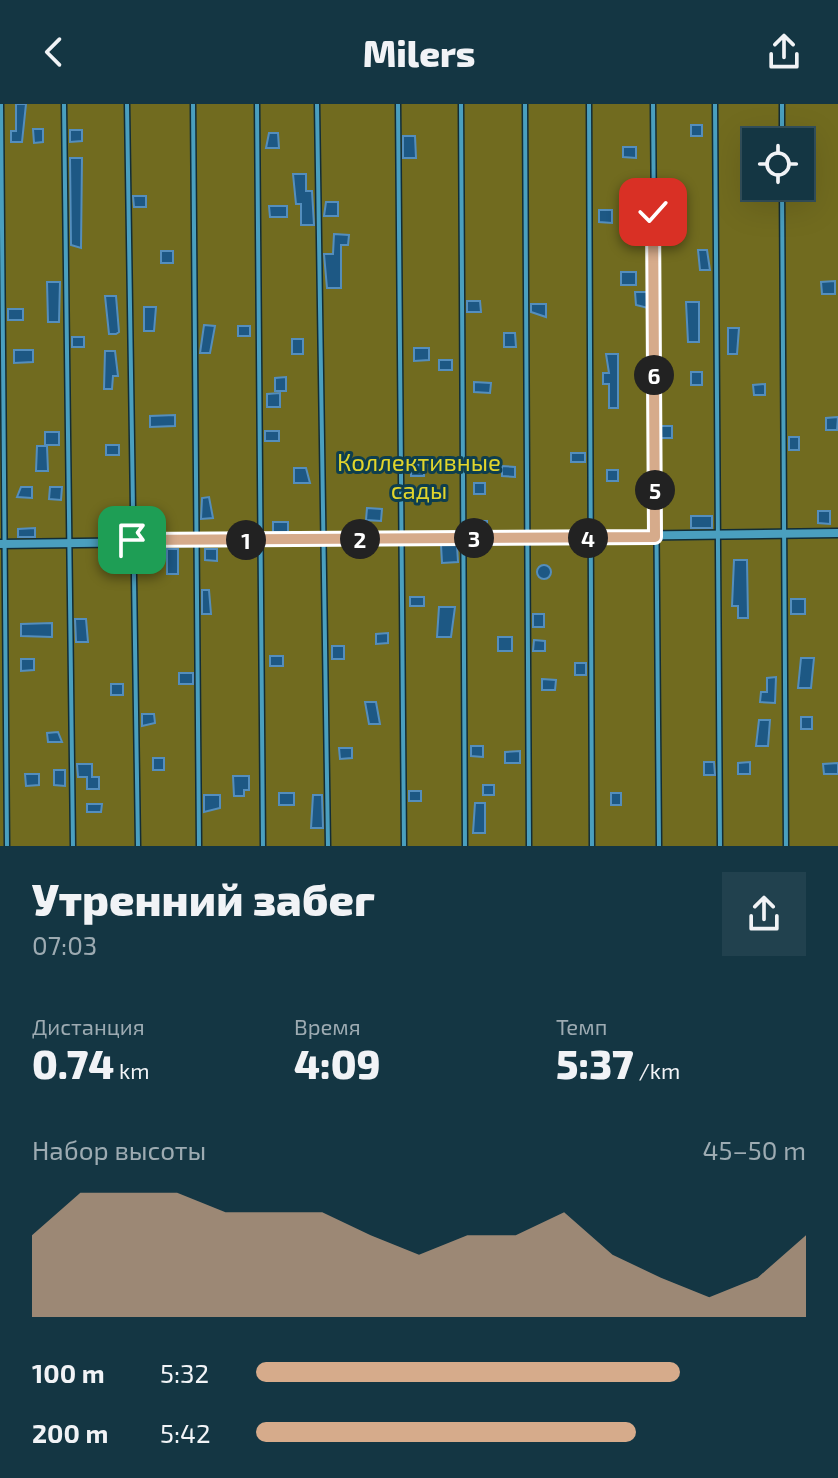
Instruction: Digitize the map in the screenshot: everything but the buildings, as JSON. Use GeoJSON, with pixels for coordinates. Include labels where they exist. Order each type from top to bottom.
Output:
{"type":"FeatureCollection","features":[{"type":"Feature","properties":{"kind":"street"},"geometry":{"type":"LineString","coordinates":[[3,544],[838,533]]}},
{"type":"Feature","properties":{"kind":"lane"},"geometry":{"type":"LineString","coordinates":[[1,104],[7,846]]}},
{"type":"Feature","properties":{"kind":"lane"},"geometry":{"type":"LineString","coordinates":[[64,104],[73,846]]}},
{"type":"Feature","properties":{"kind":"lane"},"geometry":{"type":"LineString","coordinates":[[127,104],[138,846]]}},
{"type":"Feature","properties":{"kind":"lane"},"geometry":{"type":"LineString","coordinates":[[193,104],[199,846]]}},
{"type":"Feature","properties":{"kind":"lane"},"geometry":{"type":"LineString","coordinates":[[257,104],[263,846]]}},
{"type":"Feature","properties":{"kind":"lane"},"geometry":{"type":"LineString","coordinates":[[317,104],[328,846]]}},
{"type":"Feature","properties":{"kind":"lane"},"geometry":{"type":"LineString","coordinates":[[398,104],[404,846]]}},
{"type":"Feature","properties":{"kind":"lane"},"geometry":{"type":"LineString","coordinates":[[461,104],[465,846]]}},
{"type":"Feature","properties":{"kind":"lane"},"geometry":{"type":"LineString","coordinates":[[525,104],[529,846]]}},
{"type":"Feature","properties":{"kind":"lane"},"geometry":{"type":"LineString","coordinates":[[589,104],[588,538],[592,846]]}},
{"type":"Feature","properties":{"kind":"lane"},"geometry":{"type":"LineString","coordinates":[[653,104],[659,846]]}},
{"type":"Feature","properties":{"kind":"lane"},"geometry":{"type":"LineString","coordinates":[[715,104],[715,535],[720,846]]}},
{"type":"Feature","properties":{"kind":"lane"},"geometry":{"type":"LineString","coordinates":[[782,104],[782,128]]}},
{"type":"Feature","properties":{"kind":"lane"},"geometry":{"type":"LineString","coordinates":[[782,200],[786,846]]}},
{"type":"Feature","properties":{"kind":"green space","name":"Коллективные сады"},"geometry":{"type":"Polygon","coordinates":[[[0,104],[838,104],[838,846],[0,846],[0,104]]]}},
{"type":"Feature","properties":{"kind":"route"},"geometry":{"type":"LineString","coordinates":[[132,540],[655,537],[653,212]]}}]}
